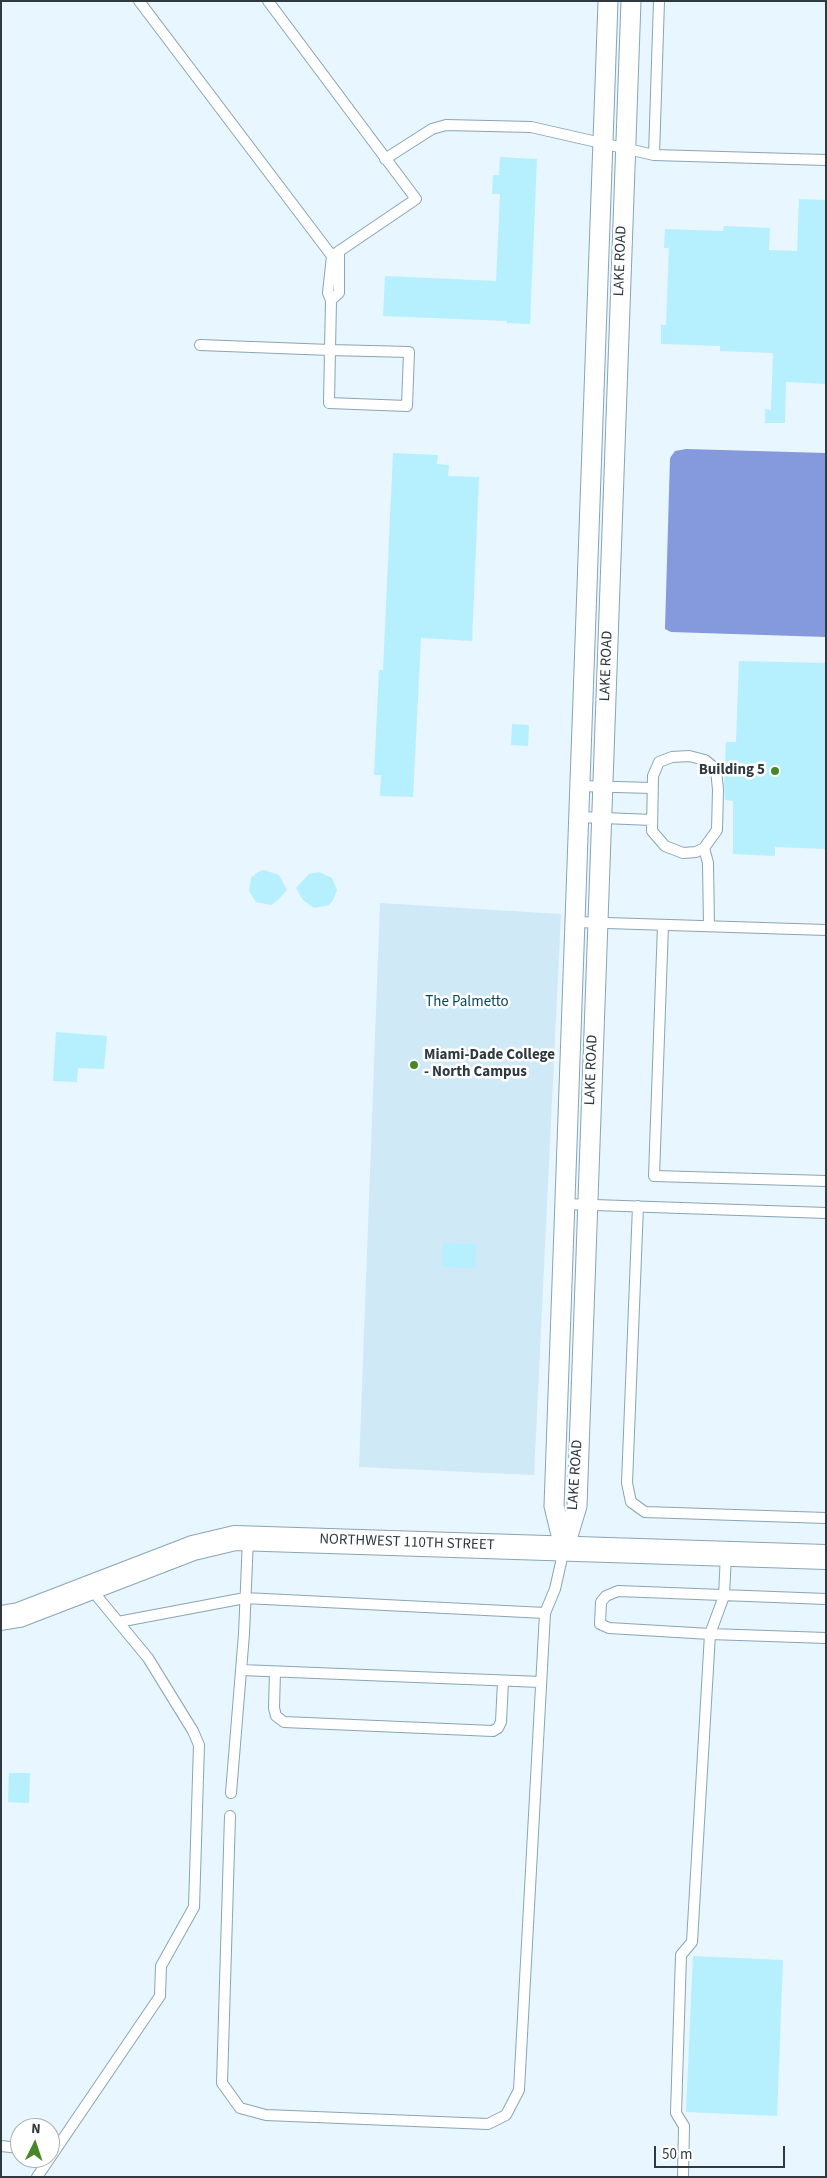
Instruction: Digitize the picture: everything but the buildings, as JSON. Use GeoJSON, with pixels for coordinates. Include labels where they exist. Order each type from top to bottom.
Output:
{"type":"FeatureCollection","features":[{"type":"Feature","properties":{"kind":"street","name":"LAKE ROAD"},"geometry":{"type":"LineString","coordinates":[[564,1548],[554,1506],[608,1]]}},
{"type":"Feature","properties":{"kind":"street","name":"LAKE ROAD"},"geometry":{"type":"LineString","coordinates":[[564,1548],[576,1506],[631,1]]}},
{"type":"Feature","properties":{"kind":"street","name":"NORTHWEST 110TH STREET"},"geometry":{"type":"LineString","coordinates":[[1,1618],[19,1615],[91,1589],[193,1548],[234,1538],[826,1557]]}},
{"type":"Feature","properties":{"kind":"lane"},"geometry":{"type":"LineString","coordinates":[[139,1],[336,254]]}},
{"type":"Feature","properties":{"kind":"lane"},"geometry":{"type":"LineString","coordinates":[[200,345],[330,350],[409,352],[407,406],[329,403],[330,350],[331,300],[328,294],[336,254],[416,199],[268,1]]}},
{"type":"Feature","properties":{"kind":"lane"},"geometry":{"type":"LineString","coordinates":[[654,155],[659,1]]}},
{"type":"Feature","properties":{"kind":"lane"},"geometry":{"type":"LineString","coordinates":[[385,159],[432,129],[446,125],[531,127],[654,155],[826,160]]}},
{"type":"Feature","properties":{"kind":"lane"},"geometry":{"type":"LineString","coordinates":[[689,756],[705,760],[716,769],[718,790],[717,830],[704,848],[696,852],[683,853],[665,846],[652,831],[652,820],[653,776],[659,762],[689,756]]}},
{"type":"Feature","properties":{"kind":"lane"},"geometry":{"type":"LineString","coordinates":[[580,786],[652,788]]}},
{"type":"Feature","properties":{"kind":"lane"},"geometry":{"type":"LineString","coordinates":[[579,817],[652,820]]}},
{"type":"Feature","properties":{"kind":"lane"},"geometry":{"type":"LineString","coordinates":[[704,848],[708,864],[709,926]]}},
{"type":"Feature","properties":{"kind":"lane"},"geometry":{"type":"LineString","coordinates":[[575,922],[826,930]]}},
{"type":"Feature","properties":{"kind":"lane"},"geometry":{"type":"LineString","coordinates":[[662,925],[654,1176],[826,1181]]}},
{"type":"Feature","properties":{"kind":"lane"},"geometry":{"type":"LineString","coordinates":[[565,1204],[826,1213]]}},
{"type":"Feature","properties":{"kind":"lane"},"geometry":{"type":"LineString","coordinates":[[638,1206],[627,1483],[631,1502],[645,1512],[826,1518]]}},
{"type":"Feature","properties":{"kind":"lane"},"geometry":{"type":"LineString","coordinates":[[232,1793],[248,1539]]}},
{"type":"Feature","properties":{"kind":"lane"},"geometry":{"type":"LineString","coordinates":[[230,1816],[222,2084],[240,2108],[266,2115],[488,2124],[506,2115],[519,2090],[545,1613],[556,1589],[564,1548]]}},
{"type":"Feature","properties":{"kind":"lane"},"geometry":{"type":"LineString","coordinates":[[683,2177],[684,2126],[676,2112],[682,1955],[692,1942],[710,1634],[724,1596],[726,1554]]}},
{"type":"Feature","properties":{"kind":"lane"},"geometry":{"type":"LineString","coordinates":[[60,2140],[160,1996],[161,1966],[194,1907],[199,1745],[193,1731],[148,1658],[91,1589]]}},
{"type":"Feature","properties":{"kind":"lane"},"geometry":{"type":"LineString","coordinates":[[826,1599],[618,1590],[606,1596],[602,1602],[600,1624],[609,1628],[826,1638]]}},
{"type":"Feature","properties":{"kind":"lane"},"geometry":{"type":"LineString","coordinates":[[118,1622],[245,1598],[545,1613]]}},
{"type":"Feature","properties":{"kind":"lane"},"geometry":{"type":"LineString","coordinates":[[241,1670],[541,1682]]}},
{"type":"Feature","properties":{"kind":"lane"},"geometry":{"type":"LineString","coordinates":[[275,1672],[274,1708],[276,1716],[284,1722],[493,1731],[498,1728],[501,1722],[503,1681]]}},
{"type":"Feature","properties":{"kind":"shaded area","name":"Miami-Dade College - North Campus"},"geometry":{"type":"Polygon","coordinates":[[[1,1],[826,1],[826,2177],[1,2177],[1,1]]]}},
{"type":"Feature","properties":{"kind":"green space","name":"The Palmetto"},"geometry":{"type":"Polygon","coordinates":[[[380,903],[561,914],[534,1475],[359,1467],[380,903]]]}},
{"type":"Feature","properties":{"kind":"water"},"geometry":{"type":"Polygon","coordinates":[[[686,449],[826,453],[826,637],[671,632],[665,629],[670,458],[675,451],[686,449]]]}},
{"type":"Feature","properties":{"kind":"place","name":"Building 5"},"geometry":{"type":"Point","coordinates":[775,771]}},
{"type":"Feature","properties":{"kind":"place","name":"Miami-Dade College - North Campus"},"geometry":{"type":"Point","coordinates":[414,1065]}}]}
